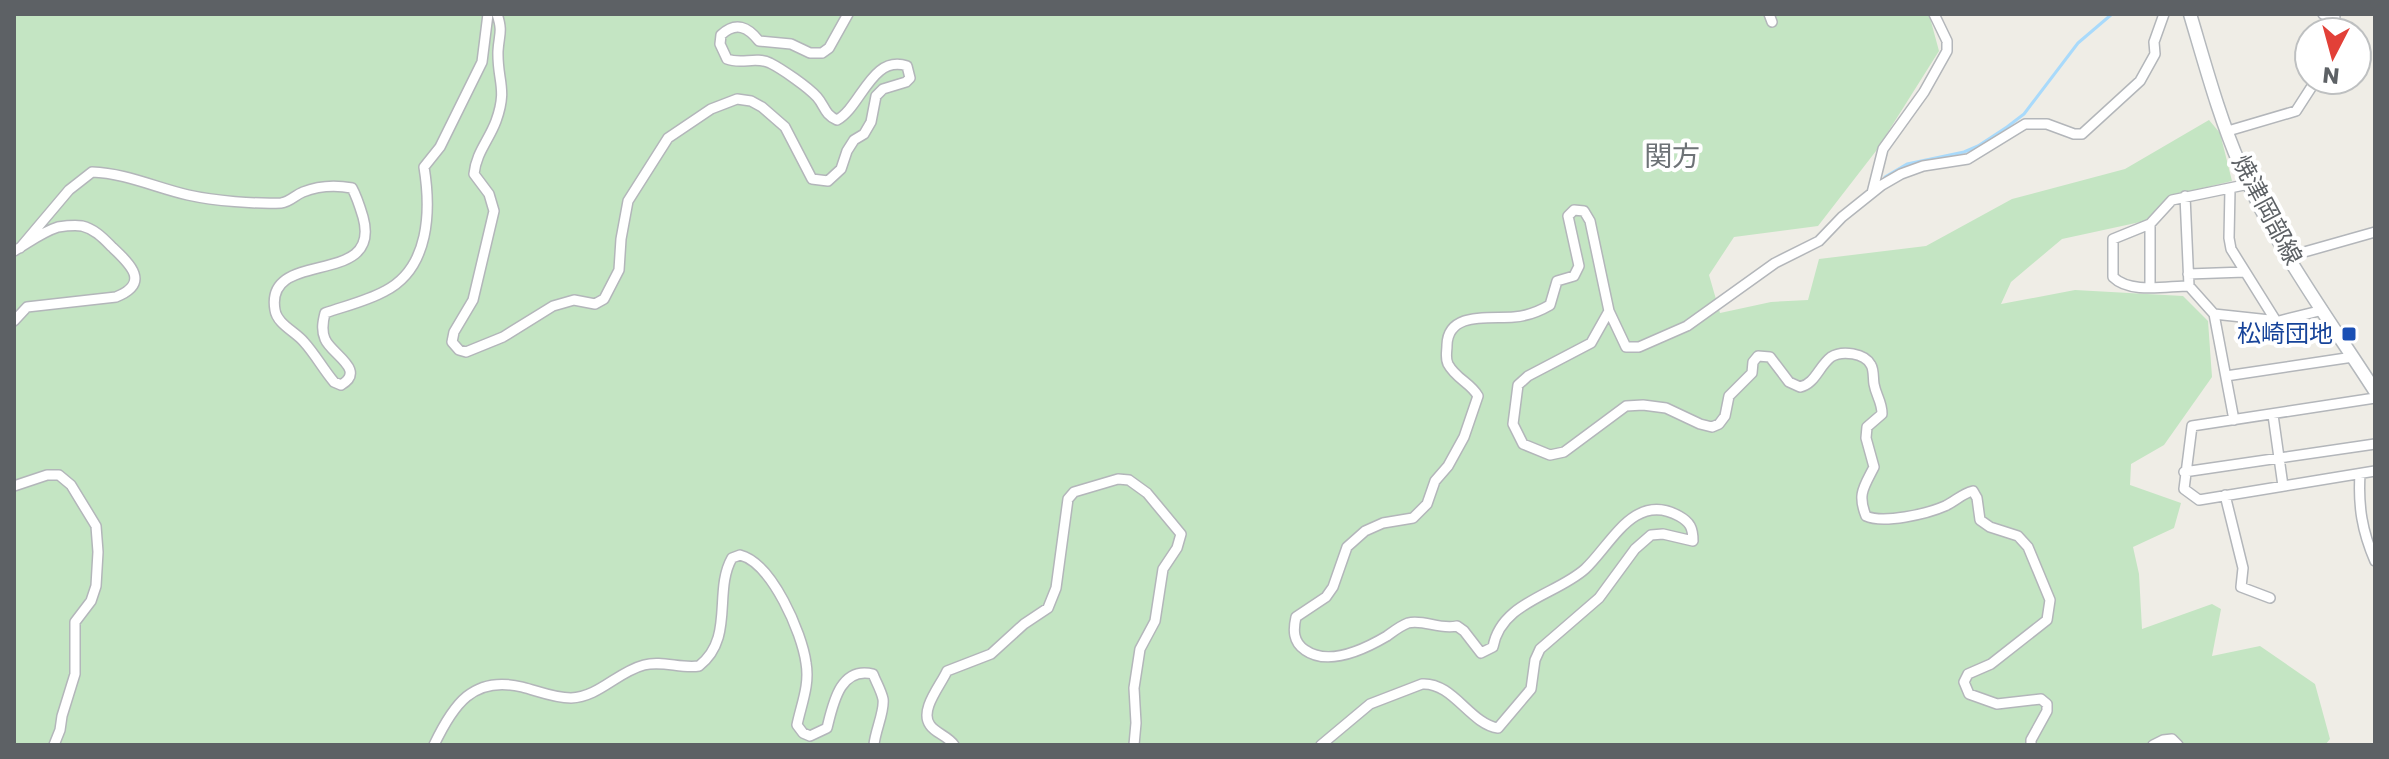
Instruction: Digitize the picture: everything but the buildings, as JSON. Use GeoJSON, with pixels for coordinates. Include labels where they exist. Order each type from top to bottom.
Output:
{"type":"FeatureCollection","features":[{"type":"Feature","properties":{"kind":"main road","name":"焼津岡部線"},"geometry":{"type":"LineString","coordinates":[[2190,14],[2228,131],[2249,184],[2290,256],[2375,391]]}},
{"type":"Feature","properties":{"kind":"street"},"geometry":{"type":"LineString","coordinates":[[17,250],[69,190],[92,172],[118,175],[192,196],[262,202],[286,203],[300,192],[318,188],[352,188],[366,231],[365,243],[358,254],[286,279],[276,294],[275,312],[280,320],[304,341],[334,382],[341,385],[351,375],[349,366],[326,342],[323,331],[325,313],[388,291],[411,269],[423,241],[429,215],[424,167],[440,147],[482,62],[488,14]]}},
{"type":"Feature","properties":{"kind":"street"},"geometry":{"type":"LineString","coordinates":[[497,14],[503,31],[498,52],[503,94],[495,123],[476,159],[474,174],[489,194],[494,211],[473,300],[454,332],[452,342],[459,350],[466,352],[503,337],[553,306],[574,300],[595,304],[604,299],[619,270],[628,201],[668,138],[711,109],[737,99],[762,107],[785,127],[812,179],[828,181],[841,169],[854,140],[864,134],[871,122],[876,96],[883,89],[910,78],[907,66],[891,64],[874,76],[846,115],[837,120],[828,116],[817,97],[772,64],[756,58],[737,63],[727,59],[720,44],[721,35],[728,28],[739,26],[749,28],[759,41],[791,44],[810,53],[822,53],[829,48],[848,14]]}},
{"type":"Feature","properties":{"kind":"street"},"geometry":{"type":"LineString","coordinates":[[1872,193],[1883,149],[1924,92],[1947,51],[1947,41],[1934,14]]}},
{"type":"Feature","properties":{"kind":"street"},"geometry":{"type":"LineString","coordinates":[[1321,745],[1370,704],[1422,684],[1438,688],[1472,710],[1478,719],[1490,727],[1498,728],[1531,689],[1535,660],[1540,649],[1599,598],[1635,549],[1651,535],[1663,534],[1693,541],[1693,529],[1686,520],[1673,513],[1657,510],[1629,519],[1586,568],[1513,613],[1495,636],[1493,647],[1481,653],[1457,626],[1441,629],[1419,622],[1406,624],[1363,649],[1336,656],[1308,653],[1299,646],[1295,637],[1296,617],[1326,597],[1333,587],[1347,547],[1365,531],[1383,523],[1413,518],[1427,504],[1435,481],[1448,466],[1464,437],[1478,396],[1458,379],[1446,361],[1447,338],[1455,325],[1475,318],[1515,317],[1537,313],[1550,305],[1557,281],[1574,276],[1579,266],[1568,216],[1574,210],[1584,211],[1590,221],[1609,311],[1626,347],[1639,347],[1687,326],[1775,263],[1819,241],[1872,193],[1911,170],[1968,159],[2025,124],[2047,124],[2082,134],[2140,81],[2155,54],[2154,42],[2164,14]]}},
{"type":"Feature","properties":{"kind":"street"},"geometry":{"type":"LineString","coordinates":[[2228,131],[2296,111],[2306,96]]}},
{"type":"Feature","properties":{"kind":"street"},"geometry":{"type":"LineString","coordinates":[[2189,286],[2119,282],[2113,277],[2113,239],[2150,224],[2172,200],[2249,184]]}},
{"type":"Feature","properties":{"kind":"street"},"geometry":{"type":"LineString","coordinates":[[2230,189],[2231,249],[2276,321]]}},
{"type":"Feature","properties":{"kind":"street"},"geometry":{"type":"LineString","coordinates":[[2185,196],[2189,286],[2214,314],[2234,420]]}},
{"type":"Feature","properties":{"kind":"street"},"geometry":{"type":"LineString","coordinates":[[2150,224],[2150,286]]}},
{"type":"Feature","properties":{"kind":"street"},"geometry":{"type":"LineString","coordinates":[[14,321],[27,307],[116,297],[126,293],[135,277],[135,270],[129,262],[85,226],[58,227],[17,250]]}},
{"type":"Feature","properties":{"kind":"street"},"geometry":{"type":"LineString","coordinates":[[2290,256],[2375,232]]}},
{"type":"Feature","properties":{"kind":"street"},"geometry":{"type":"LineString","coordinates":[[2188,274],[2245,272]]}},
{"type":"Feature","properties":{"kind":"street"},"geometry":{"type":"LineString","coordinates":[[2214,314],[2276,321],[2323,310]]}},
{"type":"Feature","properties":{"kind":"street"},"geometry":{"type":"LineString","coordinates":[[1609,311],[1591,343],[1528,376],[1518,385],[1513,424],[1523,444],[1550,455],[1564,452],[1626,406],[1666,408],[1712,427],[1725,416],[1729,396],[1752,373],[1753,362],[1758,356],[1770,357],[1789,382],[1800,387],[1808,385],[1832,357],[1857,354],[1866,359],[1872,365],[1874,388],[1882,403],[1882,414],[1867,427],[1866,438],[1874,467],[1863,487],[1860,502],[1866,516],[1875,520],[1913,515],[1948,504],[1963,493],[1973,491],[1980,520],[1990,527],[2018,536],[2036,561],[2050,600],[2047,620],[1991,664],[1968,674],[1964,682],[1969,694],[1997,704],[2041,699],[2047,704],[2047,711],[2031,745]]}},
{"type":"Feature","properties":{"kind":"street"},"geometry":{"type":"LineString","coordinates":[[2226,376],[2353,357]]}},
{"type":"Feature","properties":{"kind":"street"},"geometry":{"type":"LineString","coordinates":[[2375,398],[2192,426],[2184,489],[2199,500],[2375,471]]}},
{"type":"Feature","properties":{"kind":"street"},"geometry":{"type":"LineString","coordinates":[[2273,415],[2283,486]]}},
{"type":"Feature","properties":{"kind":"street"},"geometry":{"type":"LineString","coordinates":[[2184,472],[2375,444]]}},
{"type":"Feature","properties":{"kind":"street"},"geometry":{"type":"LineString","coordinates":[[2360,474],[2358,502],[2361,522],[2375,561]]}},
{"type":"Feature","properties":{"kind":"street"},"geometry":{"type":"LineString","coordinates":[[14,486],[47,475],[62,477],[71,485],[96,526],[96,586],[91,601],[75,622],[75,674],[54,745]]}},
{"type":"Feature","properties":{"kind":"street"},"geometry":{"type":"LineString","coordinates":[[954,745],[947,736],[931,727],[927,719],[927,710],[947,671],[991,654],[1024,624],[1048,608],[1056,588],[1068,499],[1074,492],[1118,479],[1136,483],[1181,534],[1177,548],[1163,569],[1155,621],[1140,649],[1134,688],[1134,745]]}},
{"type":"Feature","properties":{"kind":"street"},"geometry":{"type":"LineString","coordinates":[[2225,495],[2243,568],[2241,587],[2270,598]]}},
{"type":"Feature","properties":{"kind":"street"},"geometry":{"type":"LineString","coordinates":[[434,745],[450,712],[481,687],[506,685],[570,698],[598,690],[629,669],[648,663],[699,666],[708,659],[716,645],[723,619],[727,566],[732,558],[740,555],[754,563],[773,583],[795,622],[806,662],[805,691],[797,725],[810,736],[827,728],[833,705],[845,681],[853,675],[873,674],[882,695],[883,708],[874,745]]}},
{"type":"Feature","properties":{"kind":"street"},"geometry":{"type":"LineString","coordinates":[[2153,745],[2172,739],[2178,745]]}},
{"type":"Feature","properties":{"kind":"green space"},"geometry":{"type":"Polygon","coordinates":[[[14,14],[1929,14],[1939,51],[1876,151],[1818,226],[1734,237],[1709,275],[1720,313],[1771,302],[1808,300],[1819,259],[1926,246],[2012,199],[2125,169],[2209,120],[2220,133],[2232,181],[2169,196],[2145,221],[2062,239],[2011,282],[2001,304],[2075,290],[2183,296],[2208,321],[2212,377],[2164,445],[2131,464],[2130,485],[2181,503],[2174,528],[2133,547],[2139,574],[2142,629],[2212,604],[2221,609],[2212,656],[2260,646],[2315,684],[2330,739],[2325,745],[14,745],[14,14]]]}},
{"type":"Feature","properties":{"kind":"waterway"},"geometry":{"type":"LineString","coordinates":[[1885,177],[1907,164],[1964,152],[2007,127],[2024,114],[2078,43],[2112,14]]}},
{"type":"Feature","properties":{"kind":"place","name":"松崎団地"},"geometry":{"type":"Point","coordinates":[2349,334]}},
{"type":"Feature","properties":{"kind":"district","name":"関方"},"geometry":{"type":"Point","coordinates":[1672,156]}}]}
